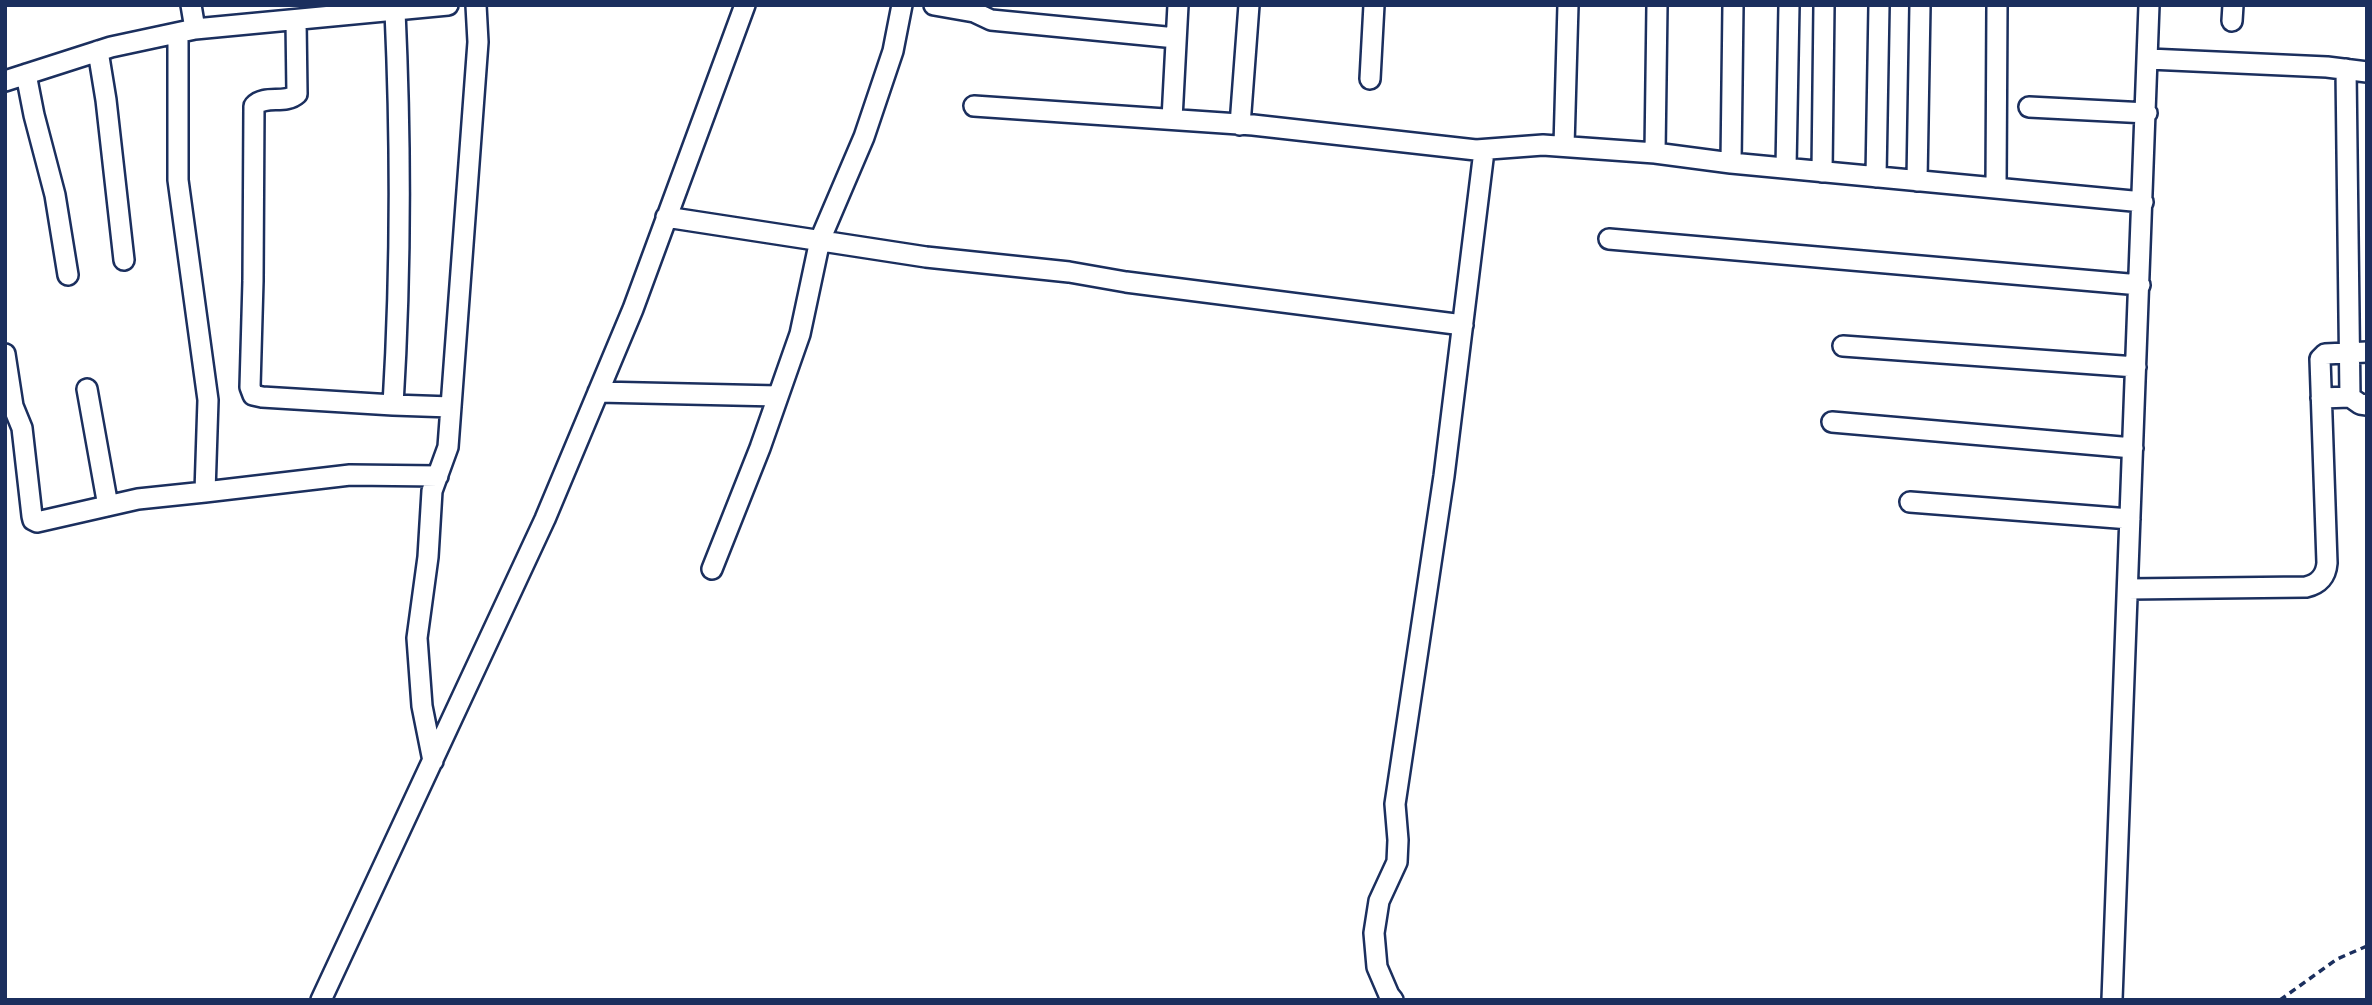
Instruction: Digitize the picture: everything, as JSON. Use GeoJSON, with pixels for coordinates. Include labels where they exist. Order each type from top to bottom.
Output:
{"type":"FeatureCollection","features":[{"type":"Feature","properties":{"kind":"street"},"geometry":{"type":"LineString","coordinates":[[191,5],[186,31],[178,180],[208,400],[205,492]]}},
{"type":"Feature","properties":{"kind":"street"},"geometry":{"type":"LineString","coordinates":[[5,81],[98,51],[186,31],[448,5]]}},
{"type":"Feature","properties":{"kind":"street"},"geometry":{"type":"LineString","coordinates":[[433,761],[422,706],[416,638],[428,556],[432,491],[449,447],[478,41],[476,5]]}},
{"type":"Feature","properties":{"kind":"street"},"geometry":{"type":"LineString","coordinates":[[321,1000],[545,519],[633,309],[745,5]]}},
{"type":"Feature","properties":{"kind":"street"},"geometry":{"type":"LineString","coordinates":[[712,569],[800,334],[820,240],[864,137],[893,51],[902,5]]}},
{"type":"Feature","properties":{"kind":"street"},"geometry":{"type":"LineString","coordinates":[[934,5],[974,12],[991,20],[1176,38]]}},
{"type":"Feature","properties":{"kind":"street"},"geometry":{"type":"LineString","coordinates":[[1172,120],[1178,5]]}},
{"type":"Feature","properties":{"kind":"street"},"geometry":{"type":"LineString","coordinates":[[1240,125],[1249,5]]}},
{"type":"Feature","properties":{"kind":"street"},"geometry":{"type":"LineString","coordinates":[[1370,79],[1374,5]]}},
{"type":"Feature","properties":{"kind":"street"},"geometry":{"type":"LineString","coordinates":[[1564,146],[1568,5]]}},
{"type":"Feature","properties":{"kind":"street"},"geometry":{"type":"LineString","coordinates":[[1655,153],[1657,5]]}},
{"type":"Feature","properties":{"kind":"street"},"geometry":{"type":"LineString","coordinates":[[1731,163],[1733,5]]}},
{"type":"Feature","properties":{"kind":"street"},"geometry":{"type":"LineString","coordinates":[[1786,168],[1789,5]]}},
{"type":"Feature","properties":{"kind":"street"},"geometry":{"type":"LineString","coordinates":[[1822,172],[1824,5]]}},
{"type":"Feature","properties":{"kind":"street"},"geometry":{"type":"LineString","coordinates":[[1876,177],[1879,5]]}},
{"type":"Feature","properties":{"kind":"street"},"geometry":{"type":"LineString","coordinates":[[1917,181],[1920,5]]}},
{"type":"Feature","properties":{"kind":"street"},"geometry":{"type":"LineString","coordinates":[[1996,188],[1997,5]]}},
{"type":"Feature","properties":{"kind":"street"},"geometry":{"type":"LineString","coordinates":[[2112,1000],[2150,5]]}},
{"type":"Feature","properties":{"kind":"street"},"geometry":{"type":"LineString","coordinates":[[393,405],[398,298],[400,105],[395,10]]}},
{"type":"Feature","properties":{"kind":"street"},"geometry":{"type":"LineString","coordinates":[[296,20],[297,94],[288,100],[265,100],[254,106],[250,387],[253,395],[451,407]]}},
{"type":"Feature","properties":{"kind":"street"},"geometry":{"type":"LineString","coordinates":[[98,51],[124,260]]}},
{"type":"Feature","properties":{"kind":"street"},"geometry":{"type":"LineString","coordinates":[[2149,59],[2367,72]]}},
{"type":"Feature","properties":{"kind":"street"},"geometry":{"type":"LineString","coordinates":[[2321,398],[2358,401],[2346,69]]}},
{"type":"Feature","properties":{"kind":"street"},"geometry":{"type":"LineString","coordinates":[[26,75],[55,195],[68,275]]}},
{"type":"Feature","properties":{"kind":"street"},"geometry":{"type":"LineString","coordinates":[[974,106],[1240,125],[1484,150],[1522,145],[1655,153],[1731,163],[2143,202]]}},
{"type":"Feature","properties":{"kind":"street"},"geometry":{"type":"LineString","coordinates":[[2029,107],[2147,113]]}},
{"type":"Feature","properties":{"kind":"street"},"geometry":{"type":"LineString","coordinates":[[1394,1000],[1389,995],[1377,967],[1375,922],[1379,901],[1397,862],[1395,804],[1444,476],[1484,150]]}},
{"type":"Feature","properties":{"kind":"street"},"geometry":{"type":"LineString","coordinates":[[666,217],[926,257],[1069,272],[1126,282],[1463,325]]}},
{"type":"Feature","properties":{"kind":"street"},"geometry":{"type":"LineString","coordinates":[[1609,239],[2140,285]]}},
{"type":"Feature","properties":{"kind":"street"},"geometry":{"type":"LineString","coordinates":[[1843,346],[2136,367]]}},
{"type":"Feature","properties":{"kind":"street"},"geometry":{"type":"LineString","coordinates":[[2128,589],[2306,587],[2319,582],[2327,563],[2320,359],[2322,356],[2358,353]]}},
{"type":"Feature","properties":{"kind":"street"},"geometry":{"type":"LineString","coordinates":[[5,354],[13,406],[22,428],[33,520],[37,522],[138,499],[350,475],[438,476]]}},
{"type":"Feature","properties":{"kind":"street"},"geometry":{"type":"LineString","coordinates":[[88,389],[108,506]]}},
{"type":"Feature","properties":{"kind":"street"},"geometry":{"type":"LineString","coordinates":[[598,392],[778,396]]}},
{"type":"Feature","properties":{"kind":"street"},"geometry":{"type":"LineString","coordinates":[[1832,422],[2133,448]]}},
{"type":"Feature","properties":{"kind":"street"},"geometry":{"type":"LineString","coordinates":[[1910,502],[2130,519]]}},
{"type":"Feature","properties":{"kind":"path"},"geometry":{"type":"LineString","coordinates":[[2280,1000],[2337,959],[2367,946]]}}]}
